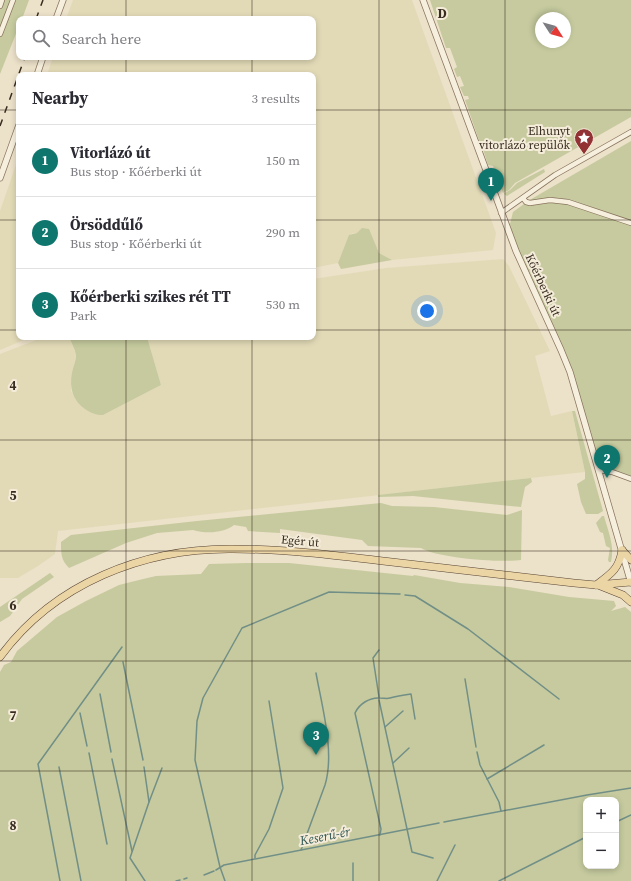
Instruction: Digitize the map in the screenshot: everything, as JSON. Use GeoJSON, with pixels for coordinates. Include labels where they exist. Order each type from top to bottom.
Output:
{"type":"FeatureCollection","features":[{"type":"Feature","properties":{"kind":"main road","name":"Egér út"},"geometry":{"type":"LineString","coordinates":[[0,657],[17,636],[35,618],[80,586],[103,574],[132,564],[163,556],[183,553],[232,549],[292,551],[574,583],[596,585],[631,582]]}},
{"type":"Feature","properties":{"kind":"main road"},"geometry":{"type":"LineString","coordinates":[[622,550],[631,560]]}},
{"type":"Feature","properties":{"kind":"main road"},"geometry":{"type":"LineString","coordinates":[[596,585],[609,576],[618,566],[622,550]]}},
{"type":"Feature","properties":{"kind":"main road"},"geometry":{"type":"LineString","coordinates":[[596,585],[623,595],[631,602]]}},
{"type":"Feature","properties":{"kind":"street"},"geometry":{"type":"LineString","coordinates":[[0,6],[2,0]]}},
{"type":"Feature","properties":{"kind":"street"},"geometry":{"type":"LineString","coordinates":[[0,34],[13,0]]}},
{"type":"Feature","properties":{"kind":"street"},"geometry":{"type":"LineString","coordinates":[[57,16],[63,0]]}},
{"type":"Feature","properties":{"kind":"street","name":"Kőérberki út"},"geometry":{"type":"LineString","coordinates":[[423,0],[516,251],[564,357],[599,470],[631,582]]}},
{"type":"Feature","properties":{"kind":"street"},"geometry":{"type":"LineString","coordinates":[[38,72],[42,60]]}},
{"type":"Feature","properties":{"kind":"street"},"geometry":{"type":"LineString","coordinates":[[501,213],[555,175],[631,132]]}},
{"type":"Feature","properties":{"kind":"street"},"geometry":{"type":"LineString","coordinates":[[0,178],[16,133]]}},
{"type":"Feature","properties":{"kind":"street"},"geometry":{"type":"LineString","coordinates":[[523,198],[526,202],[530,203],[550,200],[568,202],[631,223]]}},
{"type":"Feature","properties":{"kind":"street"},"geometry":{"type":"LineString","coordinates":[[599,470],[612,472],[631,479]]}},
{"type":"Feature","properties":{"kind":"shaded area"},"geometry":{"type":"Polygon","coordinates":[[[73,0],[412,0],[496,233],[493,250],[392,260],[379,253],[357,233],[354,233],[348,238],[338,263],[316,267],[316,72],[48,72],[52,60],[316,60],[316,16],[67,16],[73,0]]]}},
{"type":"Feature","properties":{"kind":"shaded area"},"geometry":{"type":"Polygon","coordinates":[[[16,165],[16,340],[24,340],[0,350],[0,211],[16,165]]]}},
{"type":"Feature","properties":{"kind":"shaded area"},"geometry":{"type":"Polygon","coordinates":[[[503,259],[509,266],[550,351],[535,356],[551,416],[572,411],[585,472],[58,531],[55,554],[18,578],[0,578],[0,354],[36,340],[70,340],[76,354],[71,382],[71,391],[76,400],[103,415],[161,385],[148,340],[316,340],[316,279],[386,268],[503,259]]]}},
{"type":"Feature","properties":{"kind":"green space"},"geometry":{"type":"Polygon","coordinates":[[[0,0],[29,0],[23,16],[16,16],[16,34],[0,74],[0,0]]]}},
{"type":"Feature","properties":{"kind":"green space"},"geometry":{"type":"Polygon","coordinates":[[[430,0],[631,0],[631,117],[515,183],[509,190],[503,193],[493,166],[488,165],[483,149],[486,147],[485,144],[481,146],[465,100],[469,99],[468,96],[464,96],[460,87],[464,86],[460,76],[457,77],[454,69],[457,67],[450,48],[446,48],[430,0]]]}},
{"type":"Feature","properties":{"kind":"green space"},"geometry":{"type":"Polygon","coordinates":[[[631,141],[631,479],[599,470],[570,372],[516,251],[510,224],[513,212],[528,201],[631,141]]]}},
{"type":"Feature","properties":{"kind":"green space"},"geometry":{"type":"Polygon","coordinates":[[[544,169],[545,172],[507,196],[505,195],[504,193],[510,190],[517,183],[544,169]]]}},
{"type":"Feature","properties":{"kind":"green space"},"geometry":{"type":"Polygon","coordinates":[[[362,228],[369,229],[379,253],[392,260],[341,269],[338,263],[349,235],[357,233],[362,228]]]}},
{"type":"Feature","properties":{"kind":"green space"},"geometry":{"type":"Polygon","coordinates":[[[70,340],[148,340],[161,385],[103,415],[89,412],[77,402],[73,394],[71,379],[76,360],[74,348],[70,340]]]}},
{"type":"Feature","properties":{"kind":"green space"},"geometry":{"type":"Polygon","coordinates":[[[572,411],[575,411],[603,511],[598,514],[586,514],[581,502],[577,484],[585,479],[585,472],[572,411]]]}},
{"type":"Feature","properties":{"kind":"green space"},"geometry":{"type":"Polygon","coordinates":[[[531,478],[532,482],[525,487],[521,507],[413,496],[378,497],[378,495],[531,478]]]}},
{"type":"Feature","properties":{"kind":"green space"},"geometry":{"type":"Polygon","coordinates":[[[381,503],[392,506],[434,507],[507,515],[522,510],[521,560],[499,561],[470,559],[441,555],[421,548],[368,546],[362,540],[280,529],[280,533],[248,531],[246,527],[234,525],[225,530],[215,532],[193,530],[157,533],[126,543],[69,568],[64,562],[61,553],[61,542],[71,535],[381,503]]]}},
{"type":"Feature","properties":{"kind":"green space"},"geometry":{"type":"Polygon","coordinates":[[[602,516],[604,516],[610,539],[612,550],[611,562],[608,560],[610,548],[606,546],[603,533],[600,532],[596,523],[602,516]]]}},
{"type":"Feature","properties":{"kind":"green space"},"geometry":{"type":"Polygon","coordinates":[[[289,563],[414,575],[460,583],[509,587],[569,597],[614,601],[616,606],[611,611],[625,607],[631,612],[631,881],[0,881],[0,672],[4,665],[11,662],[17,651],[57,617],[119,585],[156,576],[201,574],[209,564],[289,563]]]}},
{"type":"Feature","properties":{"kind":"green space"},"geometry":{"type":"Polygon","coordinates":[[[50,573],[54,577],[22,599],[10,616],[0,622],[0,607],[50,573]]]}},
{"type":"Feature","properties":{"kind":"waterway"},"geometry":{"type":"LineString","coordinates":[[225,881],[220,867],[195,760],[197,721],[203,698],[242,628],[329,592],[400,594]]}},
{"type":"Feature","properties":{"kind":"waterway"},"geometry":{"type":"LineString","coordinates":[[405,595],[415,596],[468,629],[559,699]]}},
{"type":"Feature","properties":{"kind":"waterway"},"geometry":{"type":"LineString","coordinates":[[60,881],[38,764],[122,647]]}},
{"type":"Feature","properties":{"kind":"waterway"},"geometry":{"type":"LineString","coordinates":[[379,650],[373,658],[379,697]]}},
{"type":"Feature","properties":{"kind":"waterway"},"geometry":{"type":"LineString","coordinates":[[123,662],[143,760]]}},
{"type":"Feature","properties":{"kind":"waterway"},"geometry":{"type":"LineString","coordinates":[[301,850],[325,785],[328,772],[328,744],[316,673]]}},
{"type":"Feature","properties":{"kind":"waterway"},"geometry":{"type":"LineString","coordinates":[[465,679],[476,747]]}},
{"type":"Feature","properties":{"kind":"waterway"},"geometry":{"type":"LineString","coordinates":[[100,694],[111,752]]}},
{"type":"Feature","properties":{"kind":"waterway"},"geometry":{"type":"LineString","coordinates":[[380,835],[381,829],[355,713],[362,704],[369,700],[411,694],[415,719]]}},
{"type":"Feature","properties":{"kind":"waterway"},"geometry":{"type":"LineString","coordinates":[[379,700],[412,852],[433,858]]}},
{"type":"Feature","properties":{"kind":"waterway"},"geometry":{"type":"LineString","coordinates":[[255,858],[255,855],[269,829],[283,788],[269,701]]}},
{"type":"Feature","properties":{"kind":"waterway"},"geometry":{"type":"LineString","coordinates":[[385,727],[403,711]]}},
{"type":"Feature","properties":{"kind":"waterway"},"geometry":{"type":"LineString","coordinates":[[80,713],[87,746]]}},
{"type":"Feature","properties":{"kind":"waterway"},"geometry":{"type":"LineString","coordinates":[[487,779],[544,745]]}},
{"type":"Feature","properties":{"kind":"waterway"},"geometry":{"type":"LineString","coordinates":[[393,763],[409,748]]}},
{"type":"Feature","properties":{"kind":"waterway"},"geometry":{"type":"LineString","coordinates":[[477,752],[480,765],[499,802],[501,811]]}},
{"type":"Feature","properties":{"kind":"waterway"},"geometry":{"type":"LineString","coordinates":[[89,753],[107,844]]}},
{"type":"Feature","properties":{"kind":"waterway"},"geometry":{"type":"LineString","coordinates":[[112,759],[132,851]]}},
{"type":"Feature","properties":{"kind":"waterway"},"geometry":{"type":"LineString","coordinates":[[59,767],[81,881]]}},
{"type":"Feature","properties":{"kind":"waterway"},"geometry":{"type":"LineString","coordinates":[[144,767],[149,802],[130,858],[145,881]]}},
{"type":"Feature","properties":{"kind":"waterway"},"geometry":{"type":"LineString","coordinates":[[149,802],[162,768]]}},
{"type":"Feature","properties":{"kind":"waterway","name":"Keserű-ér"},"geometry":{"type":"LineString","coordinates":[[444,822],[631,788]]}},
{"type":"Feature","properties":{"kind":"waterway"},"geometry":{"type":"LineString","coordinates":[[619,821],[631,815]]}},
{"type":"Feature","properties":{"kind":"waterway","name":"Keserű-ér"},"geometry":{"type":"LineString","coordinates":[[216,870],[224,865],[439,823]]}},
{"type":"Feature","properties":{"kind":"waterway"},"geometry":{"type":"LineString","coordinates":[[499,881],[583,839]]}},
{"type":"Feature","properties":{"kind":"waterway"},"geometry":{"type":"LineString","coordinates":[[437,881],[455,845]]}},
{"type":"Feature","properties":{"kind":"waterway"},"geometry":{"type":"LineString","coordinates":[[353,863],[353,881]]}},
{"type":"Feature","properties":{"kind":"waterway","name":"Keserű-ér"},"geometry":{"type":"LineString","coordinates":[[204,875],[214,871]]}},
{"type":"Feature","properties":{"kind":"waterway","name":"Keserű-ér"},"geometry":{"type":"LineString","coordinates":[[176,881],[180,880]]}},
{"type":"Feature","properties":{"kind":"railway"},"geometry":{"type":"LineString","coordinates":[[37,16],[43,0]]}},
{"type":"Feature","properties":{"kind":"railway"},"geometry":{"type":"LineString","coordinates":[[20,72],[24,60]]}},
{"type":"Feature","properties":{"kind":"railway"},"geometry":{"type":"LineString","coordinates":[[0,126],[16,82]]}},
{"type":"Feature","properties":{"kind":"place","name":"Elhunyt vitorlázó repülők"},"geometry":{"type":"Point","coordinates":[584,155]}},
{"type":"Feature","properties":{"kind":"place","name":"Vitorlázó út"},"geometry":{"type":"Point","coordinates":[491,201]}},
{"type":"Feature","properties":{"kind":"place","name":"Örsöddűlő"},"geometry":{"type":"Point","coordinates":[607,478]}},
{"type":"Feature","properties":{"kind":"place","name":"Kőérberki szikes rét TT"},"geometry":{"type":"Point","coordinates":[316,755]}}]}
